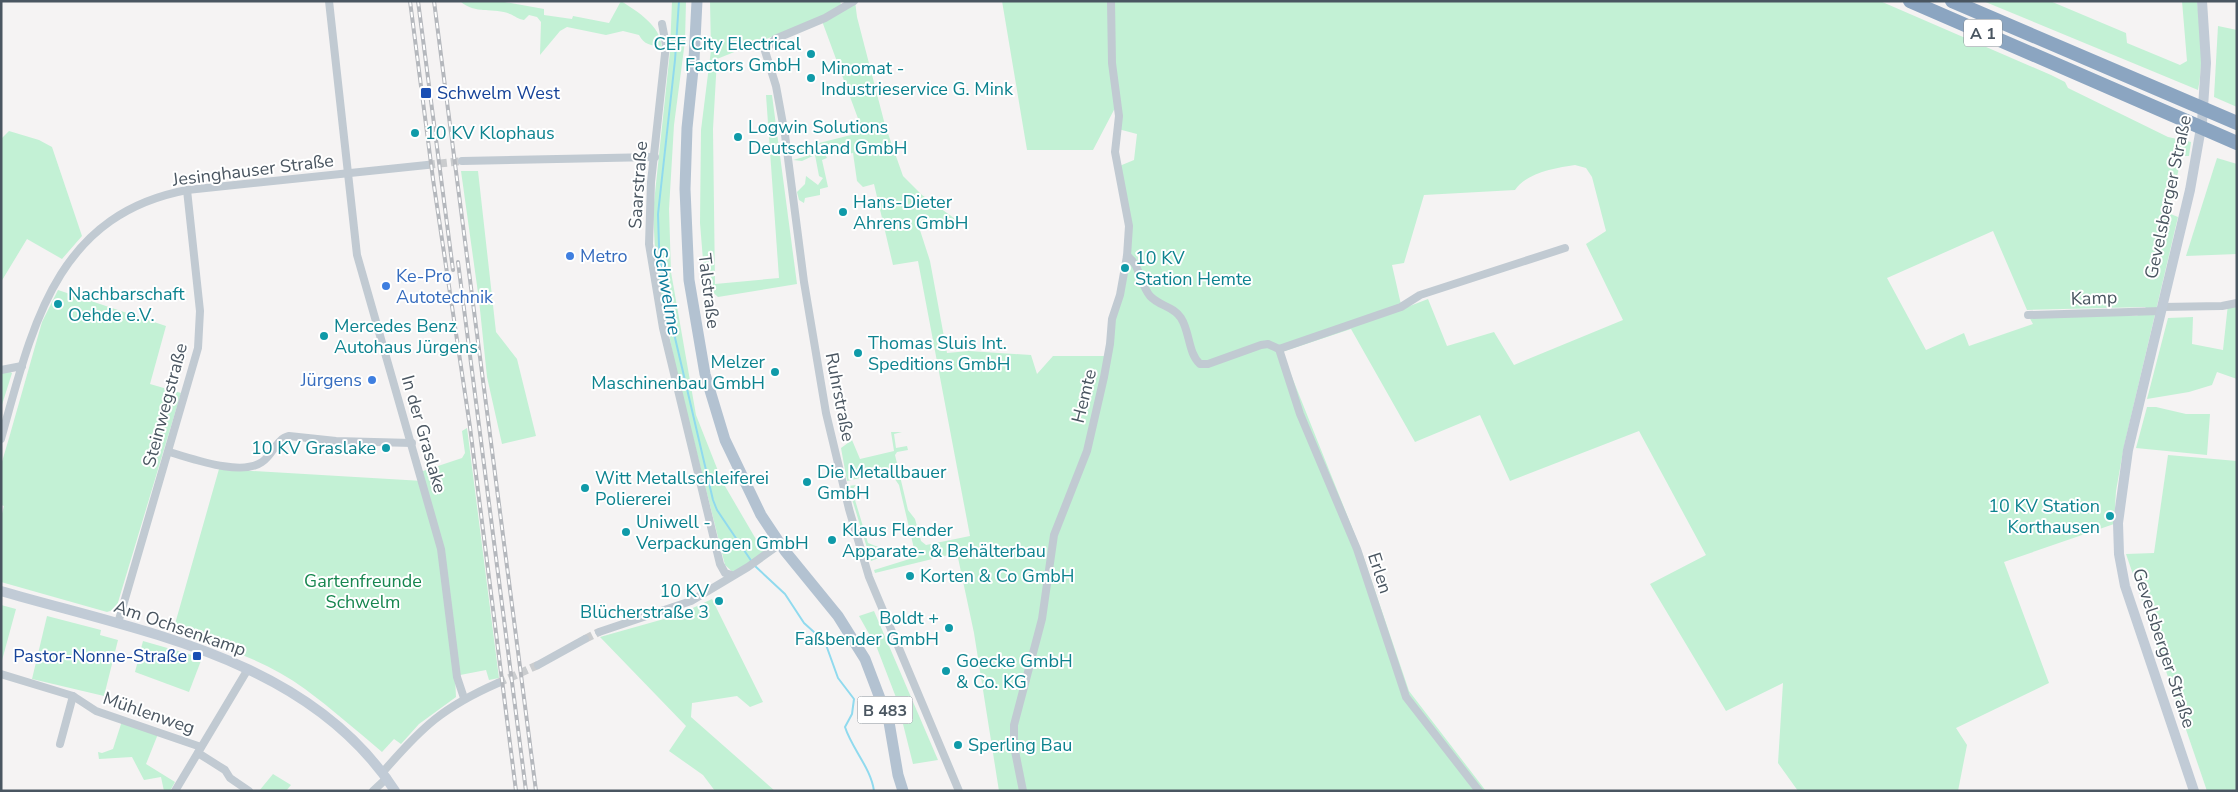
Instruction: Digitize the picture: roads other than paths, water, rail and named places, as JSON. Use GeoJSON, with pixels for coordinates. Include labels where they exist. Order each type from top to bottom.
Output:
{"type":"FeatureCollection","features":[{"type":"Feature","properties":{"kind":"highway","name":"A 1"},"geometry":{"type":"LineString","coordinates":[[1910,1],[2237,143]]}},
{"type":"Feature","properties":{"kind":"highway","name":"A 1"},"geometry":{"type":"LineString","coordinates":[[1952,1],[2237,123]]}},
{"type":"Feature","properties":{"kind":"main road","name":"Talstraße"},"geometry":{"type":"LineString","coordinates":[[697,1],[685,166],[686,246],[693,312],[705,374],[725,440],[746,486],[780,544],[838,616],[865,659],[889,722],[898,775],[903,791]]}},
{"type":"Feature","properties":{"kind":"main road","name":"Gevelsberger Straße"},"geometry":{"type":"LineString","coordinates":[[2194,791],[2131,607],[2119,554],[2118,523],[2128,450],[2195,165],[2202,122],[2206,62],[2202,1]]}},
{"type":"Feature","properties":{"kind":"main road","name":"Am Ochsenkamp"},"geometry":{"type":"LineString","coordinates":[[1,591],[118,623],[215,654],[248,669],[286,689],[321,713],[358,745],[385,775],[395,791]]}},
{"type":"Feature","properties":{"kind":"main road","name":"Talstraße"},"geometry":{"type":"LineString","coordinates":[[895,791],[898,775]]}},
{"type":"Feature","properties":{"kind":"street","name":"In der Graslake"},"geometry":{"type":"LineString","coordinates":[[329,1],[357,255],[441,549],[457,677],[464,698]]}},
{"type":"Feature","properties":{"kind":"street","name":"Ruhrstraße"},"geometry":{"type":"LineString","coordinates":[[854,1],[825,18],[775,39],[765,51],[776,86],[785,135],[804,282],[826,413],[849,509],[869,577],[959,791]]}},
{"type":"Feature","properties":{"kind":"street","name":"Hemte"},"geometry":{"type":"LineString","coordinates":[[1023,791],[1014,746],[1014,725],[1042,619],[1054,534],[1086,451],[1104,377],[1112,319],[1120,296],[1127,256],[1129,226],[1115,152],[1119,116],[1112,62],[1111,1]]}},
{"type":"Feature","properties":{"kind":"street","name":"Saarstraße"},"geometry":{"type":"LineString","coordinates":[[662,24],[666,45],[649,212],[650,244],[663,328],[720,564],[725,573],[732,575]]}},
{"type":"Feature","properties":{"kind":"street"},"geometry":{"type":"LineString","coordinates":[[462,161],[654,157]]}},
{"type":"Feature","properties":{"kind":"street","name":"Jesinghauser Straße"},"geometry":{"type":"LineString","coordinates":[[1,439],[22,366],[45,299],[67,265],[86,243],[127,212],[150,200],[187,190],[428,165]]}},
{"type":"Feature","properties":{"kind":"street","name":"Steinwegstraße"},"geometry":{"type":"LineString","coordinates":[[118,623],[195,363],[200,327],[187,190]]}},
{"type":"Feature","properties":{"kind":"street"},"geometry":{"type":"LineString","coordinates":[[1127,256],[1134,263],[1151,297],[1172,309],[1181,318],[1194,357],[1200,364],[1208,364],[1262,345],[1268,344],[1280,349],[1401,307],[1420,295],[1565,248]]}},
{"type":"Feature","properties":{"kind":"street","name":"Gevelsberger Straße"},"geometry":{"type":"LineString","coordinates":[[2161,309],[2222,306],[2237,303]]}},
{"type":"Feature","properties":{"kind":"street","name":"Kamp"},"geometry":{"type":"LineString","coordinates":[[2028,315],[2161,309]]}},
{"type":"Feature","properties":{"kind":"street","name":"Erlen"},"geometry":{"type":"LineString","coordinates":[[1280,349],[1300,414],[1357,549],[1406,697],[1479,791]]}},
{"type":"Feature","properties":{"kind":"street"},"geometry":{"type":"LineString","coordinates":[[1,370],[22,366]]}},
{"type":"Feature","properties":{"kind":"street"},"geometry":{"type":"LineString","coordinates":[[168,452],[208,463],[252,468],[267,458],[282,438],[289,436],[362,442],[412,443]]}},
{"type":"Feature","properties":{"kind":"street"},"geometry":{"type":"LineString","coordinates":[[599,632],[691,601],[748,567],[780,544]]}},
{"type":"Feature","properties":{"kind":"street"},"geometry":{"type":"LineString","coordinates":[[538,665],[585,639]]}},
{"type":"Feature","properties":{"kind":"street"},"geometry":{"type":"LineString","coordinates":[[175,791],[248,669]]}},
{"type":"Feature","properties":{"kind":"street","name":"Mühlenweg"},"geometry":{"type":"LineString","coordinates":[[1,674],[73,696],[87,706],[199,750]]}},
{"type":"Feature","properties":{"kind":"street"},"geometry":{"type":"LineString","coordinates":[[373,791],[423,728],[464,698],[498,683]]}},
{"type":"Feature","properties":{"kind":"street"},"geometry":{"type":"LineString","coordinates":[[60,744],[73,696]]}},
{"type":"Feature","properties":{"kind":"street"},"geometry":{"type":"LineString","coordinates":[[199,750],[225,770],[230,778],[249,791]]}},
{"type":"Feature","properties":{"kind":"waterway","name":"Schwelme"},"geometry":{"type":"LineString","coordinates":[[679,1],[675,60],[658,214],[659,246],[665,295],[713,500],[717,510],[752,562]]}},
{"type":"Feature","properties":{"kind":"waterway","name":"Schwelme"},"geometry":{"type":"LineString","coordinates":[[755,566],[785,594],[804,623],[825,642],[838,678],[854,699],[852,714],[845,727],[869,774],[874,791]]}},
{"type":"Feature","properties":{"kind":"tunnel"},"geometry":{"type":"LineString","coordinates":[[427,165],[462,161]]}},
{"type":"Feature","properties":{"kind":"tunnel"},"geometry":{"type":"LineString","coordinates":[[585,639],[599,632]]}},
{"type":"Feature","properties":{"kind":"tunnel"},"geometry":{"type":"LineString","coordinates":[[498,683],[538,665]]}},
{"type":"Feature","properties":{"kind":"railway"},"geometry":{"type":"LineString","coordinates":[[410,1],[433,179],[470,427],[516,791]]}},
{"type":"Feature","properties":{"kind":"railway"},"geometry":{"type":"LineString","coordinates":[[418,1],[453,270]]}},
{"type":"Feature","properties":{"kind":"railway"},"geometry":{"type":"LineString","coordinates":[[434,1],[536,791]]}},
{"type":"Feature","properties":{"kind":"railway"},"geometry":{"type":"LineString","coordinates":[[458,262],[526,791]]}},
{"type":"Feature","properties":{"kind":"place","name":"CEF City Electrical Factors GmbH"},"geometry":{"type":"Point","coordinates":[811,54]}},
{"type":"Feature","properties":{"kind":"place","name":"Minomat - Industrieservice G. Mink"},"geometry":{"type":"Point","coordinates":[811,78]}},
{"type":"Feature","properties":{"kind":"place","name":"Schwelm West"},"geometry":{"type":"Point","coordinates":[426,93]}},
{"type":"Feature","properties":{"kind":"place","name":"10 KV Klophaus"},"geometry":{"type":"Point","coordinates":[415,133]}},
{"type":"Feature","properties":{"kind":"place","name":"Logwin Solutions Deutschland GmbH"},"geometry":{"type":"Point","coordinates":[738,137]}},
{"type":"Feature","properties":{"kind":"place","name":"Hans-Dieter Ahrens GmbH"},"geometry":{"type":"Point","coordinates":[843,212]}},
{"type":"Feature","properties":{"kind":"place","name":"Metro"},"geometry":{"type":"Point","coordinates":[570,256]}},
{"type":"Feature","properties":{"kind":"place","name":"10 KV Station Hemte"},"geometry":{"type":"Point","coordinates":[1125,268]}},
{"type":"Feature","properties":{"kind":"place","name":"Ke-Pro Autotechnik"},"geometry":{"type":"Point","coordinates":[386,286]}},
{"type":"Feature","properties":{"kind":"place","name":"Nachbarschaft Oehde e.V."},"geometry":{"type":"Point","coordinates":[58,304]}},
{"type":"Feature","properties":{"kind":"place","name":"Mercedes Benz Autohaus Jürgens"},"geometry":{"type":"Point","coordinates":[324,336]}},
{"type":"Feature","properties":{"kind":"place","name":"Thomas Sluis Int. Speditions GmbH"},"geometry":{"type":"Point","coordinates":[858,353]}},
{"type":"Feature","properties":{"kind":"place","name":"Melzer Maschinenbau GmbH"},"geometry":{"type":"Point","coordinates":[775,372]}},
{"type":"Feature","properties":{"kind":"place","name":"Jürgens"},"geometry":{"type":"Point","coordinates":[372,380]}},
{"type":"Feature","properties":{"kind":"place","name":"10 KV Graslake"},"geometry":{"type":"Point","coordinates":[386,448]}},
{"type":"Feature","properties":{"kind":"place","name":"Die Metallbauer GmbH"},"geometry":{"type":"Point","coordinates":[807,482]}},
{"type":"Feature","properties":{"kind":"place","name":"Witt Metallschleiferei Poliererei"},"geometry":{"type":"Point","coordinates":[585,488]}},
{"type":"Feature","properties":{"kind":"place","name":"10 KV Station Korthausen"},"geometry":{"type":"Point","coordinates":[2110,516]}},
{"type":"Feature","properties":{"kind":"place","name":"Uniwell - Verpackungen GmbH"},"geometry":{"type":"Point","coordinates":[626,532]}},
{"type":"Feature","properties":{"kind":"place","name":"Klaus Flender Apparate- & Behälterbau"},"geometry":{"type":"Point","coordinates":[832,540]}},
{"type":"Feature","properties":{"kind":"place","name":"Korten & Co GmbH"},"geometry":{"type":"Point","coordinates":[910,576]}},
{"type":"Feature","properties":{"kind":"place","name":"10 KV Blücherstraße 3"},"geometry":{"type":"Point","coordinates":[719,601]}},
{"type":"Feature","properties":{"kind":"place","name":"Boldt + Faßbender GmbH"},"geometry":{"type":"Point","coordinates":[949,628]}},
{"type":"Feature","properties":{"kind":"place","name":"Pastor-Nonne-Straße"},"geometry":{"type":"Point","coordinates":[197,656]}},
{"type":"Feature","properties":{"kind":"place","name":"Goecke GmbH & Co. KG"},"geometry":{"type":"Point","coordinates":[946,671]}},
{"type":"Feature","properties":{"kind":"place","name":"Sperling Bau"},"geometry":{"type":"Point","coordinates":[958,745]}},
{"type":"Feature","properties":{"kind":"park label","name":"Gartenfreunde Schwelm"},"geometry":{"type":"Point","coordinates":[363,591]}}]}
